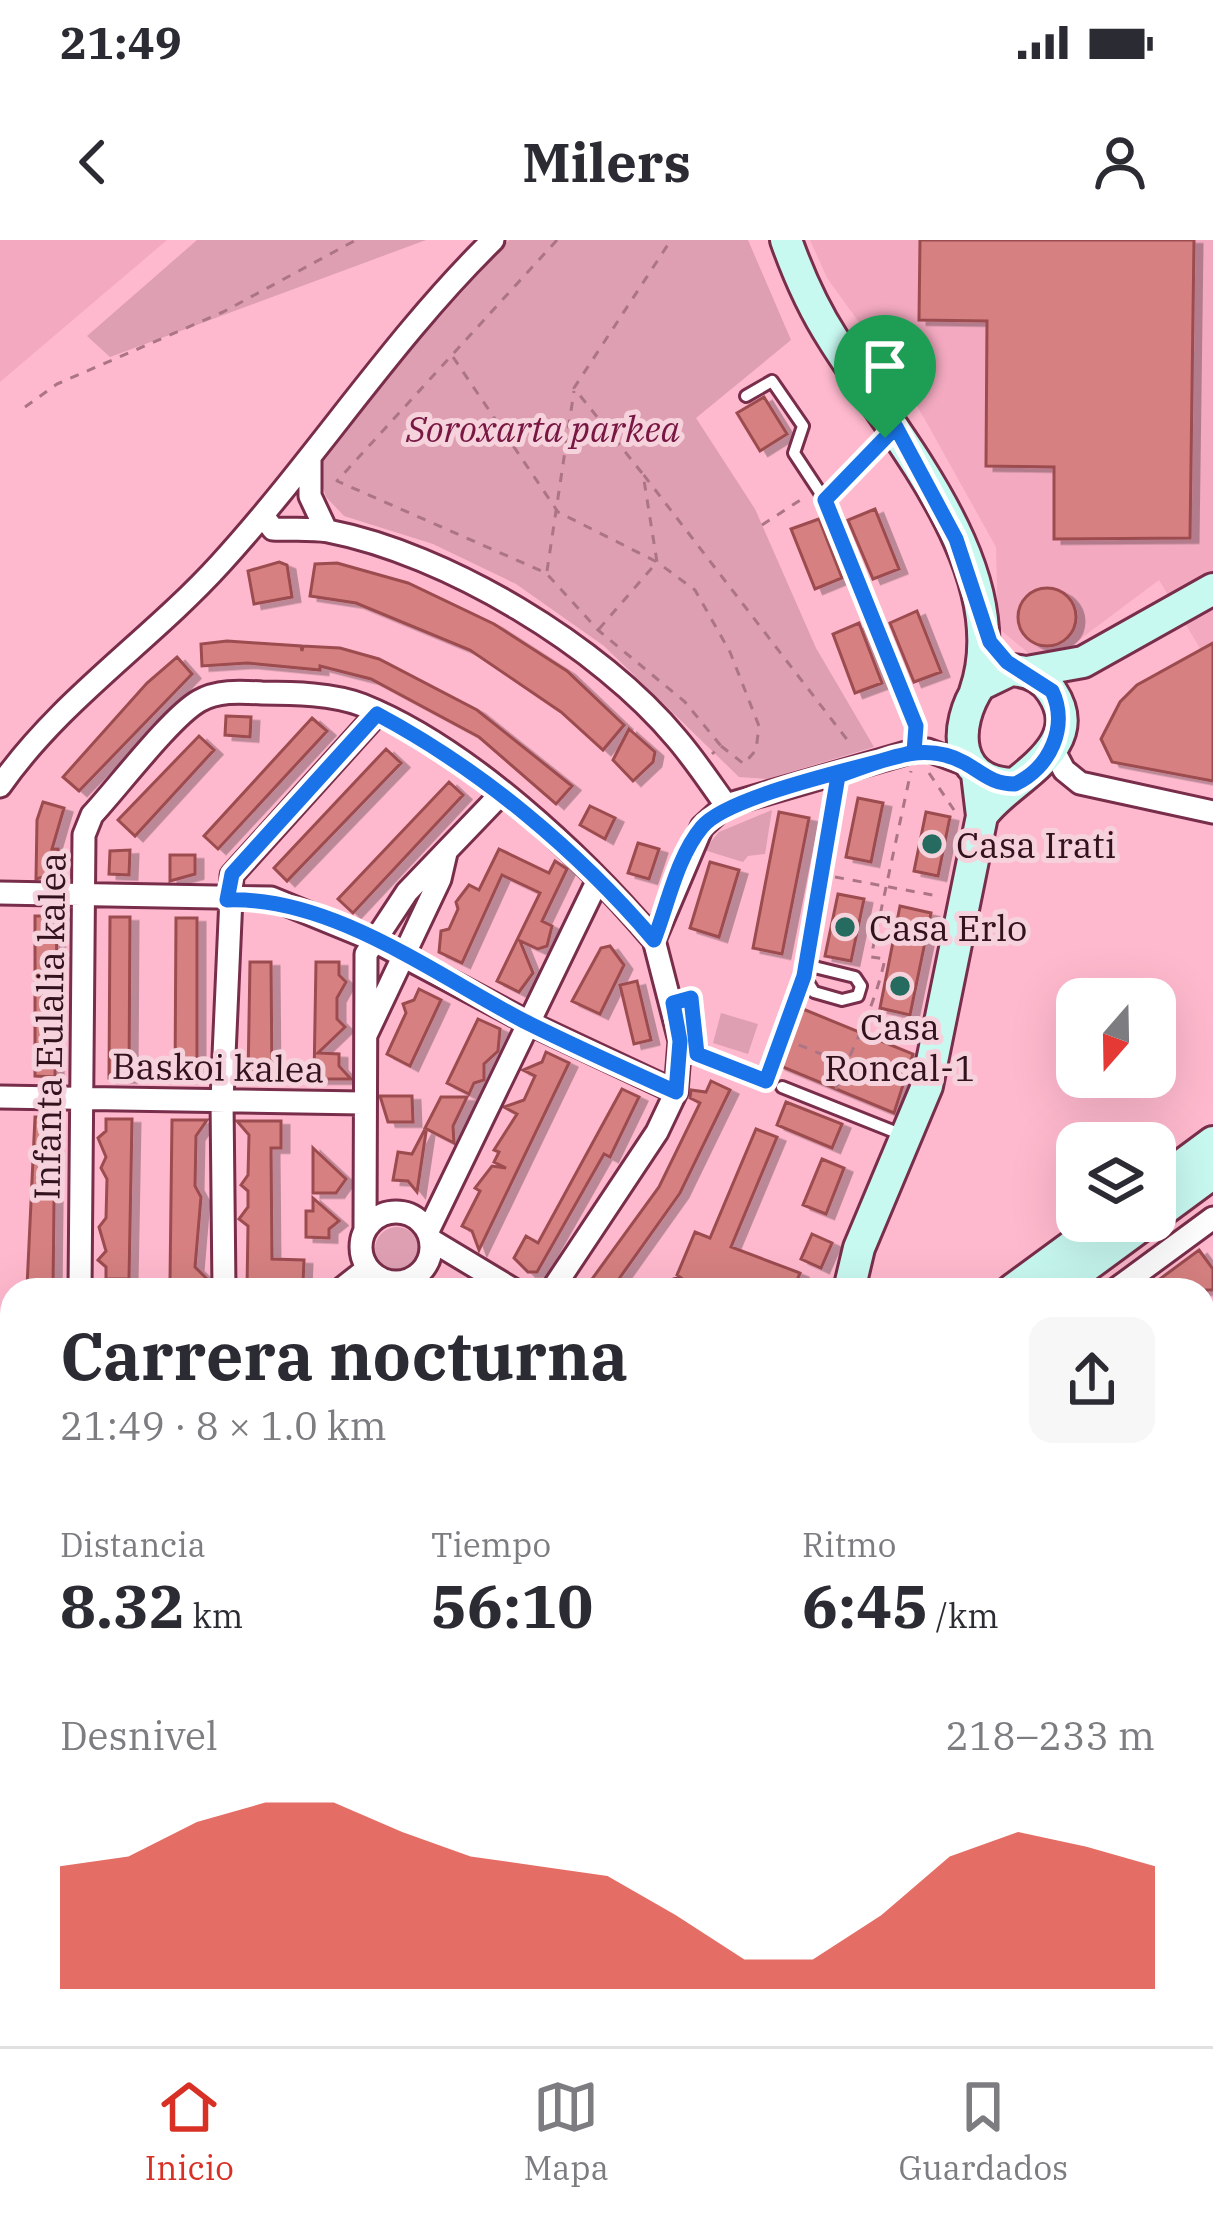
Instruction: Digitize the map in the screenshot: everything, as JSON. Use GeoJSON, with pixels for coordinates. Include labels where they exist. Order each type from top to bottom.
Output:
{"type":"FeatureCollection","features":[{"type":"Feature","properties":{"kind":"street"},"geometry":{"type":"LineString","coordinates":[[0,786],[25,751],[208,576],[493,240]]}},
{"type":"Feature","properties":{"kind":"street"},"geometry":{"type":"LineString","coordinates":[[786,240],[832,338],[896,427],[956,539],[985,630],[1022,671],[1052,691],[1055,736],[1064,770],[1080,783],[1211,810]]}},
{"type":"Feature","properties":{"kind":"street"},"geometry":{"type":"LineString","coordinates":[[310,457],[315,508],[326,530]]}},
{"type":"Feature","properties":{"kind":"street"},"geometry":{"type":"LineString","coordinates":[[270,507],[315,508]]}},
{"type":"Feature","properties":{"kind":"street"},"geometry":{"type":"LineString","coordinates":[[270,507],[273,529],[326,530],[478,588],[581,650],[675,736],[726,806]]}},
{"type":"Feature","properties":{"kind":"street"},"geometry":{"type":"LineString","coordinates":[[975,692],[992,675],[1069,667],[1213,590]]}},
{"type":"Feature","properties":{"kind":"street"},"geometry":{"type":"LineString","coordinates":[[851,1278],[924,1096],[972,816],[974,770],[961,748],[962,723],[975,692],[985,630]]}},
{"type":"Feature","properties":{"kind":"street"},"geometry":{"type":"LineString","coordinates":[[972,816],[1038,769],[1079,685],[1109,649]]}},
{"type":"Feature","properties":{"kind":"street","name":"Infanta Eulalia kalea"},"geometry":{"type":"LineString","coordinates":[[80,1278],[84,835],[92,814],[198,701],[224,692],[293,693],[360,704],[501,794],[598,880],[654,940]]}},
{"type":"Feature","properties":{"kind":"street"},"geometry":{"type":"LineString","coordinates":[[224,1278],[222,1100],[227,900],[232,874],[377,714]]}},
{"type":"Feature","properties":{"kind":"street"},"geometry":{"type":"LineString","coordinates":[[920,758],[962,723]]}},
{"type":"Feature","properties":{"kind":"street"},"geometry":{"type":"LineString","coordinates":[[560,1278],[657,1132],[676,1092],[680,1041],[654,940],[702,827],[726,806],[920,758],[1015,784]]}},
{"type":"Feature","properties":{"kind":"street"},"geometry":{"type":"LineString","coordinates":[[381,1278],[361,1254],[365,1228],[364,1039],[371,939],[501,794]]}},
{"type":"Feature","properties":{"kind":"street"},"geometry":{"type":"LineString","coordinates":[[364,1039],[404,957],[446,852]]}},
{"type":"Feature","properties":{"kind":"street"},"geometry":{"type":"LineString","coordinates":[[413,1278],[425,1267],[429,1236],[598,880]]}},
{"type":"Feature","properties":{"kind":"street"},"geometry":{"type":"LineString","coordinates":[[0,893],[271,898],[371,939],[529,1023],[676,1092]]}},
{"type":"Feature","properties":{"kind":"street","name":"Baskoi kalea"},"geometry":{"type":"LineString","coordinates":[[0,1097],[362,1103]]}},
{"type":"Feature","properties":{"kind":"street"},"geometry":{"type":"LineString","coordinates":[[1176,1169],[1213,1142]]}},
{"type":"Feature","properties":{"kind":"street"},"geometry":{"type":"LineString","coordinates":[[1176,1200],[1213,1173]]}},
{"type":"Feature","properties":{"kind":"street"},"geometry":{"type":"LineString","coordinates":[[365,1228],[388,1212],[406,1212],[429,1236],[495,1278]]}},
{"type":"Feature","properties":{"kind":"street"},"geometry":{"type":"LineString","coordinates":[[1132,1278],[1212,1222]]}},
{"type":"Feature","properties":{"kind":"street"},"geometry":{"type":"LineString","coordinates":[[1028,1278],[1077,1242]]}},
{"type":"Feature","properties":{"kind":"street"},"geometry":{"type":"LineString","coordinates":[[1070,1278],[1119,1242]]}},
{"type":"Feature","properties":{"kind":"street"},"geometry":{"type":"LineString","coordinates":[[355,1278],[368,1268]]}},
{"type":"Feature","properties":{"kind":"lane"},"geometry":{"type":"LineString","coordinates":[[746,396],[772,381],[803,426],[794,453],[820,495],[916,726],[920,758]]}},
{"type":"Feature","properties":{"kind":"lane"},"geometry":{"type":"LineString","coordinates":[[820,495],[896,427]]}},
{"type":"Feature","properties":{"kind":"lane"},"geometry":{"type":"LineString","coordinates":[[805,971],[855,977],[861,986],[858,996],[842,1000],[814,992],[805,971],[838,776]]}},
{"type":"Feature","properties":{"kind":"lane"},"geometry":{"type":"LineString","coordinates":[[773,1084],[908,1137]]}},
{"type":"Feature","properties":{"kind":"path"},"geometry":{"type":"LineString","coordinates":[[25,407],[56,384],[202,322],[356,240]]}},
{"type":"Feature","properties":{"kind":"path"},"geometry":{"type":"LineString","coordinates":[[452,356],[558,512],[657,562],[695,590],[730,652],[758,726],[756,750],[744,764],[721,746],[685,702],[598,630],[546,573],[337,481],[557,240]]}},
{"type":"Feature","properties":{"kind":"path"},"geometry":{"type":"LineString","coordinates":[[546,573],[574,388],[671,240]]}},
{"type":"Feature","properties":{"kind":"path"},"geometry":{"type":"LineString","coordinates":[[574,388],[857,752]]}},
{"type":"Feature","properties":{"kind":"path"},"geometry":{"type":"LineString","coordinates":[[598,630],[657,562],[644,475]]}},
{"type":"Feature","properties":{"kind":"path"},"geometry":{"type":"LineString","coordinates":[[762,525],[820,495]]}},
{"type":"Feature","properties":{"kind":"path"},"geometry":{"type":"LineString","coordinates":[[720,765],[712,754],[721,746]]}},
{"type":"Feature","properties":{"kind":"path"},"geometry":{"type":"LineString","coordinates":[[920,758],[945,801],[972,816]]}},
{"type":"Feature","properties":{"kind":"path"},"geometry":{"type":"LineString","coordinates":[[829,1106],[873,1015],[885,959],[872,957],[920,758]]}},
{"type":"Feature","properties":{"kind":"path"},"geometry":{"type":"LineString","coordinates":[[833,877],[940,897]]}},
{"type":"Feature","properties":{"kind":"path"},"geometry":{"type":"LineString","coordinates":[[697,1054],[773,1084],[782,1038],[805,971]]}},
{"type":"Feature","properties":{"kind":"path"},"geometry":{"type":"LineString","coordinates":[[782,1038],[924,1096]]}},
{"type":"Feature","properties":{"kind":"shaded area"},"geometry":{"type":"Polygon","coordinates":[[[0,240],[167,240],[0,382],[0,240]]]}},
{"type":"Feature","properties":{"kind":"shaded area"},"geometry":{"type":"Polygon","coordinates":[[[810,240],[1213,240],[1213,670],[1159,580],[1071,646],[1031,655],[998,628],[996,547],[910,393],[827,278],[810,240]]]}},
{"type":"Feature","properties":{"kind":"green space"},"geometry":{"type":"Polygon","coordinates":[[[197,240],[426,240],[110,357],[87,336],[197,240]]]}},
{"type":"Feature","properties":{"kind":"green space","name":"Soroxarta parkea"},"geometry":{"type":"Polygon","coordinates":[[[509,240],[748,240],[791,340],[696,418],[755,509],[816,648],[874,747],[767,779],[739,777],[604,646],[516,584],[433,544],[344,516],[326,497],[318,472],[324,446],[509,240]]]}},
{"type":"Feature","properties":{"kind":"green space"},"geometry":{"type":"Polygon","coordinates":[[[772,810],[765,854],[748,856],[743,862],[704,850],[719,832],[772,810]]]}},
{"type":"Feature","properties":{"kind":"green space"},"geometry":{"type":"Polygon","coordinates":[[[721,1013],[758,1024],[748,1054],[713,1043],[721,1013]]]}},
{"type":"Feature","properties":{"kind":"green space"},"geometry":{"type":"Polygon","coordinates":[[[397,1227],[413,1233],[419,1249],[413,1265],[397,1271],[381,1265],[375,1249],[381,1233],[397,1227]]]}},
{"type":"Feature","properties":{"kind":"building"},"geometry":{"type":"Polygon","coordinates":[[[920,240],[1194,240],[1190,538],[1054,539],[1054,467],[986,466],[987,321],[919,320],[920,240]]]}},
{"type":"Feature","properties":{"kind":"building"},"geometry":{"type":"Polygon","coordinates":[[[764,397],[787,434],[760,451],[737,413],[764,397]]]}},
{"type":"Feature","properties":{"kind":"building"},"geometry":{"type":"Polygon","coordinates":[[[875,509],[899,569],[873,579],[848,520],[875,509]]]}},
{"type":"Feature","properties":{"kind":"building"},"geometry":{"type":"Polygon","coordinates":[[[819,519],[842,578],[815,589],[791,529],[819,519]]]}},
{"type":"Feature","properties":{"kind":"building"},"geometry":{"type":"Polygon","coordinates":[[[279,562],[287,565],[292,597],[254,604],[248,571],[279,562]]]}},
{"type":"Feature","properties":{"kind":"building"},"geometry":{"type":"Polygon","coordinates":[[[337,563],[408,583],[494,624],[567,671],[624,725],[603,750],[561,712],[470,650],[356,603],[310,596],[315,564],[337,563]]]}},
{"type":"Feature","properties":{"kind":"building"},"geometry":{"type":"Polygon","coordinates":[[[1047,588],[1067,597],[1076,617],[1067,637],[1047,646],[1027,637],[1018,617],[1027,597],[1047,588]]]}},
{"type":"Feature","properties":{"kind":"building"},"geometry":{"type":"Polygon","coordinates":[[[917,611],[941,672],[914,682],[890,623],[917,611]]]}},
{"type":"Feature","properties":{"kind":"building"},"geometry":{"type":"Polygon","coordinates":[[[859,623],[882,683],[855,693],[833,634],[859,623]]]}},
{"type":"Feature","properties":{"kind":"building"},"geometry":{"type":"Polygon","coordinates":[[[1213,643],[1213,781],[1112,762],[1101,739],[1120,702],[1137,685],[1213,643]]]}},
{"type":"Feature","properties":{"kind":"building"},"geometry":{"type":"Polygon","coordinates":[[[201,644],[301,646],[302,651],[303,646],[340,648],[379,659],[477,710],[572,786],[556,804],[479,737],[371,679],[320,666],[320,670],[247,663],[202,666],[201,644]]]}},
{"type":"Feature","properties":{"kind":"building"},"geometry":{"type":"Polygon","coordinates":[[[177,657],[192,674],[79,791],[63,777],[147,683],[177,657]]]}},
{"type":"Feature","properties":{"kind":"building"},"geometry":{"type":"Polygon","coordinates":[[[226,716],[251,717],[250,737],[225,735],[226,716]]]}},
{"type":"Feature","properties":{"kind":"building"},"geometry":{"type":"Polygon","coordinates":[[[312,718],[327,731],[218,849],[204,836],[312,718]]]}},
{"type":"Feature","properties":{"kind":"building"},"geometry":{"type":"Polygon","coordinates":[[[629,729],[655,752],[653,762],[633,781],[613,760],[629,729]]]}},
{"type":"Feature","properties":{"kind":"building"},"geometry":{"type":"Polygon","coordinates":[[[199,736],[214,750],[135,836],[118,820],[199,736]]]}},
{"type":"Feature","properties":{"kind":"building"},"geometry":{"type":"Polygon","coordinates":[[[386,749],[401,763],[287,881],[274,868],[386,749]]]}},
{"type":"Feature","properties":{"kind":"building"},"geometry":{"type":"Polygon","coordinates":[[[449,782],[463,795],[353,913],[338,899],[449,782]]]}},
{"type":"Feature","properties":{"kind":"building"},"geometry":{"type":"Polygon","coordinates":[[[858,798],[883,803],[871,862],[846,857],[858,798]]]}},
{"type":"Feature","properties":{"kind":"building"},"geometry":{"type":"Polygon","coordinates":[[[43,802],[64,808],[52,849],[58,849],[58,873],[36,879],[37,820],[43,802]]]}},
{"type":"Feature","properties":{"kind":"building"},"geometry":{"type":"Polygon","coordinates":[[[590,806],[615,818],[605,839],[580,825],[590,806]]]}},
{"type":"Feature","properties":{"kind":"building"},"geometry":{"type":"Polygon","coordinates":[[[779,812],[809,818],[782,954],[753,948],[779,812]]]}},
{"type":"Feature","properties":{"kind":"building","name":"Casa Irati"},"geometry":{"type":"Polygon","coordinates":[[[926,812],[950,817],[938,876],[914,871],[926,812]]]}},
{"type":"Feature","properties":{"kind":"building"},"geometry":{"type":"Polygon","coordinates":[[[638,843],[659,849],[649,879],[628,873],[638,843]]]}},
{"type":"Feature","properties":{"kind":"building"},"geometry":{"type":"Polygon","coordinates":[[[499,849],[549,873],[555,861],[567,869],[542,921],[552,926],[547,946],[538,949],[520,941],[533,973],[519,992],[497,981],[540,893],[502,875],[462,963],[439,952],[441,931],[449,929],[458,909],[456,902],[469,885],[479,890],[499,849]]]}},
{"type":"Feature","properties":{"kind":"building"},"geometry":{"type":"Polygon","coordinates":[[[130,850],[129,875],[109,874],[110,851],[130,850]]]}},
{"type":"Feature","properties":{"kind":"building"},"geometry":{"type":"Polygon","coordinates":[[[170,855],[195,855],[195,874],[170,881],[170,855]]]}},
{"type":"Feature","properties":{"kind":"building"},"geometry":{"type":"Polygon","coordinates":[[[710,862],[739,870],[719,937],[690,928],[710,862]]]}},
{"type":"Feature","properties":{"kind":"building","name":"Casa Erlo"},"geometry":{"type":"Polygon","coordinates":[[[838,894],[864,899],[851,961],[825,956],[838,894]]]}},
{"type":"Feature","properties":{"kind":"building"},"geometry":{"type":"Polygon","coordinates":[[[900,906],[931,913],[910,1015],[880,1008],[900,906]]]}},
{"type":"Feature","properties":{"kind":"building"},"geometry":{"type":"Polygon","coordinates":[[[35,916],[57,916],[55,1077],[35,1076],[35,916]]]}},
{"type":"Feature","properties":{"kind":"building"},"geometry":{"type":"Polygon","coordinates":[[[110,917],[130,917],[129,1078],[109,1078],[110,917]]]}},
{"type":"Feature","properties":{"kind":"building"},"geometry":{"type":"Polygon","coordinates":[[[176,918],[197,918],[197,1078],[175,1078],[176,918]]]}},
{"type":"Feature","properties":{"kind":"building"},"geometry":{"type":"Polygon","coordinates":[[[610,946],[624,965],[600,1014],[572,1001],[601,948],[610,946]]]}},
{"type":"Feature","properties":{"kind":"building"},"geometry":{"type":"Polygon","coordinates":[[[250,962],[271,962],[272,1079],[248,1079],[250,962]]]}},
{"type":"Feature","properties":{"kind":"building"},"geometry":{"type":"Polygon","coordinates":[[[316,962],[339,962],[339,975],[346,982],[337,998],[337,1019],[345,1027],[318,1053],[339,1054],[339,1066],[351,1079],[314,1079],[316,962]]]}},
{"type":"Feature","properties":{"kind":"building"},"geometry":{"type":"Polygon","coordinates":[[[637,981],[651,1040],[634,1044],[620,985],[637,981]]]}},
{"type":"Feature","properties":{"kind":"building"},"geometry":{"type":"Polygon","coordinates":[[[419,989],[441,1000],[410,1066],[387,1054],[406,1013],[403,1004],[414,1000],[419,989]]]}},
{"type":"Feature","properties":{"kind":"building"},"geometry":{"type":"Polygon","coordinates":[[[798,1007],[913,1054],[894,1113],[778,1065],[798,1007]]]}},
{"type":"Feature","properties":{"kind":"building"},"geometry":{"type":"Polygon","coordinates":[[[478,1019],[500,1029],[498,1051],[484,1064],[484,1080],[474,1083],[469,1094],[447,1083],[478,1019]]]}},
{"type":"Feature","properties":{"kind":"building"},"geometry":{"type":"Polygon","coordinates":[[[546,1052],[569,1063],[479,1250],[472,1231],[462,1226],[480,1191],[475,1188],[492,1166],[506,1168],[494,1162],[499,1152],[494,1150],[517,1114],[504,1107],[524,1100],[535,1076],[523,1070],[542,1062],[546,1052]]]}},
{"type":"Feature","properties":{"kind":"building"},"geometry":{"type":"Polygon","coordinates":[[[711,1081],[730,1090],[680,1193],[620,1278],[593,1278],[659,1187],[700,1103],[690,1098],[691,1090],[706,1092],[711,1081]]]}},
{"type":"Feature","properties":{"kind":"building"},"geometry":{"type":"Polygon","coordinates":[[[622,1089],[639,1097],[610,1157],[604,1154],[537,1272],[528,1272],[514,1258],[526,1236],[538,1243],[622,1089]]]}},
{"type":"Feature","properties":{"kind":"building"},"geometry":{"type":"Polygon","coordinates":[[[380,1096],[412,1096],[413,1122],[388,1122],[380,1096]]]}},
{"type":"Feature","properties":{"kind":"building"},"geometry":{"type":"Polygon","coordinates":[[[441,1097],[467,1097],[453,1126],[454,1143],[425,1128],[441,1097]]]}},
{"type":"Feature","properties":{"kind":"building"},"geometry":{"type":"Polygon","coordinates":[[[786,1102],[842,1124],[832,1148],[777,1125],[786,1102]]]}},
{"type":"Feature","properties":{"kind":"building"},"geometry":{"type":"Polygon","coordinates":[[[35,1117],[55,1118],[53,1278],[27,1278],[35,1117]]]}},
{"type":"Feature","properties":{"kind":"building"},"geometry":{"type":"Polygon","coordinates":[[[106,1119],[132,1119],[129,1278],[106,1278],[106,1267],[98,1260],[106,1251],[99,1227],[106,1218],[107,1179],[101,1168],[106,1157],[98,1138],[106,1131],[106,1119]]]}},
{"type":"Feature","properties":{"kind":"building"},"geometry":{"type":"Polygon","coordinates":[[[172,1120],[207,1120],[196,1136],[195,1186],[201,1197],[195,1267],[206,1278],[170,1278],[172,1120]]]}},
{"type":"Feature","properties":{"kind":"building"},"geometry":{"type":"Polygon","coordinates":[[[237,1121],[281,1121],[281,1148],[271,1148],[272,1259],[304,1260],[303,1278],[247,1278],[248,1226],[239,1219],[248,1207],[248,1191],[241,1185],[248,1175],[249,1135],[237,1121]]]}},
{"type":"Feature","properties":{"kind":"building"},"geometry":{"type":"Polygon","coordinates":[[[756,1129],[777,1137],[731,1247],[800,1273],[798,1278],[677,1275],[695,1232],[710,1238],[756,1129]]]}},
{"type":"Feature","properties":{"kind":"building"},"geometry":{"type":"Polygon","coordinates":[[[424,1131],[417,1192],[408,1181],[393,1180],[398,1152],[412,1154],[424,1131]]]}},
{"type":"Feature","properties":{"kind":"building"},"geometry":{"type":"Polygon","coordinates":[[[313,1148],[346,1179],[336,1193],[313,1193],[313,1148]]]}},
{"type":"Feature","properties":{"kind":"building"},"geometry":{"type":"Polygon","coordinates":[[[822,1159],[844,1168],[826,1214],[803,1205],[822,1159]]]}},
{"type":"Feature","properties":{"kind":"building"},"geometry":{"type":"Polygon","coordinates":[[[313,1198],[339,1221],[329,1229],[329,1238],[306,1237],[306,1211],[313,1211],[313,1198]]]}},
{"type":"Feature","properties":{"kind":"building"},"geometry":{"type":"Polygon","coordinates":[[[812,1234],[832,1243],[821,1268],[801,1259],[812,1234]]]}},
{"type":"Feature","properties":{"kind":"building"},"geometry":{"type":"Polygon","coordinates":[[[1199,1250],[1213,1269],[1213,1278],[1161,1278],[1199,1250]]]}},
{"type":"Feature","properties":{"kind":"place","name":"Casa Irati"},"geometry":{"type":"Point","coordinates":[932,844]}},
{"type":"Feature","properties":{"kind":"place","name":"Casa Erlo"},"geometry":{"type":"Point","coordinates":[845,927]}},
{"type":"Feature","properties":{"kind":"place","name":"Casa Roncal-1"},"geometry":{"type":"Point","coordinates":[900,986]}},
{"type":"Feature","properties":{"kind":"route"},"geometry":{"type":"LineString","coordinates":[[896,427],[936,495],[971,579],[990,642],[1017,670],[1041,680],[1052,691],[1059,715],[1056,736],[1038,769],[1015,784],[992,782],[960,761],[928,750],[838,776],[804,976],[766,1081],[697,1054],[691,998],[673,1003],[680,1041],[676,1092],[529,1023],[371,939],[271,898],[227,900],[232,874],[377,714],[422,738],[501,794],[620,899],[654,940],[685,858],[702,827],[726,806],[914,752],[916,726],[825,500],[885,438],[896,427]]}}]}
